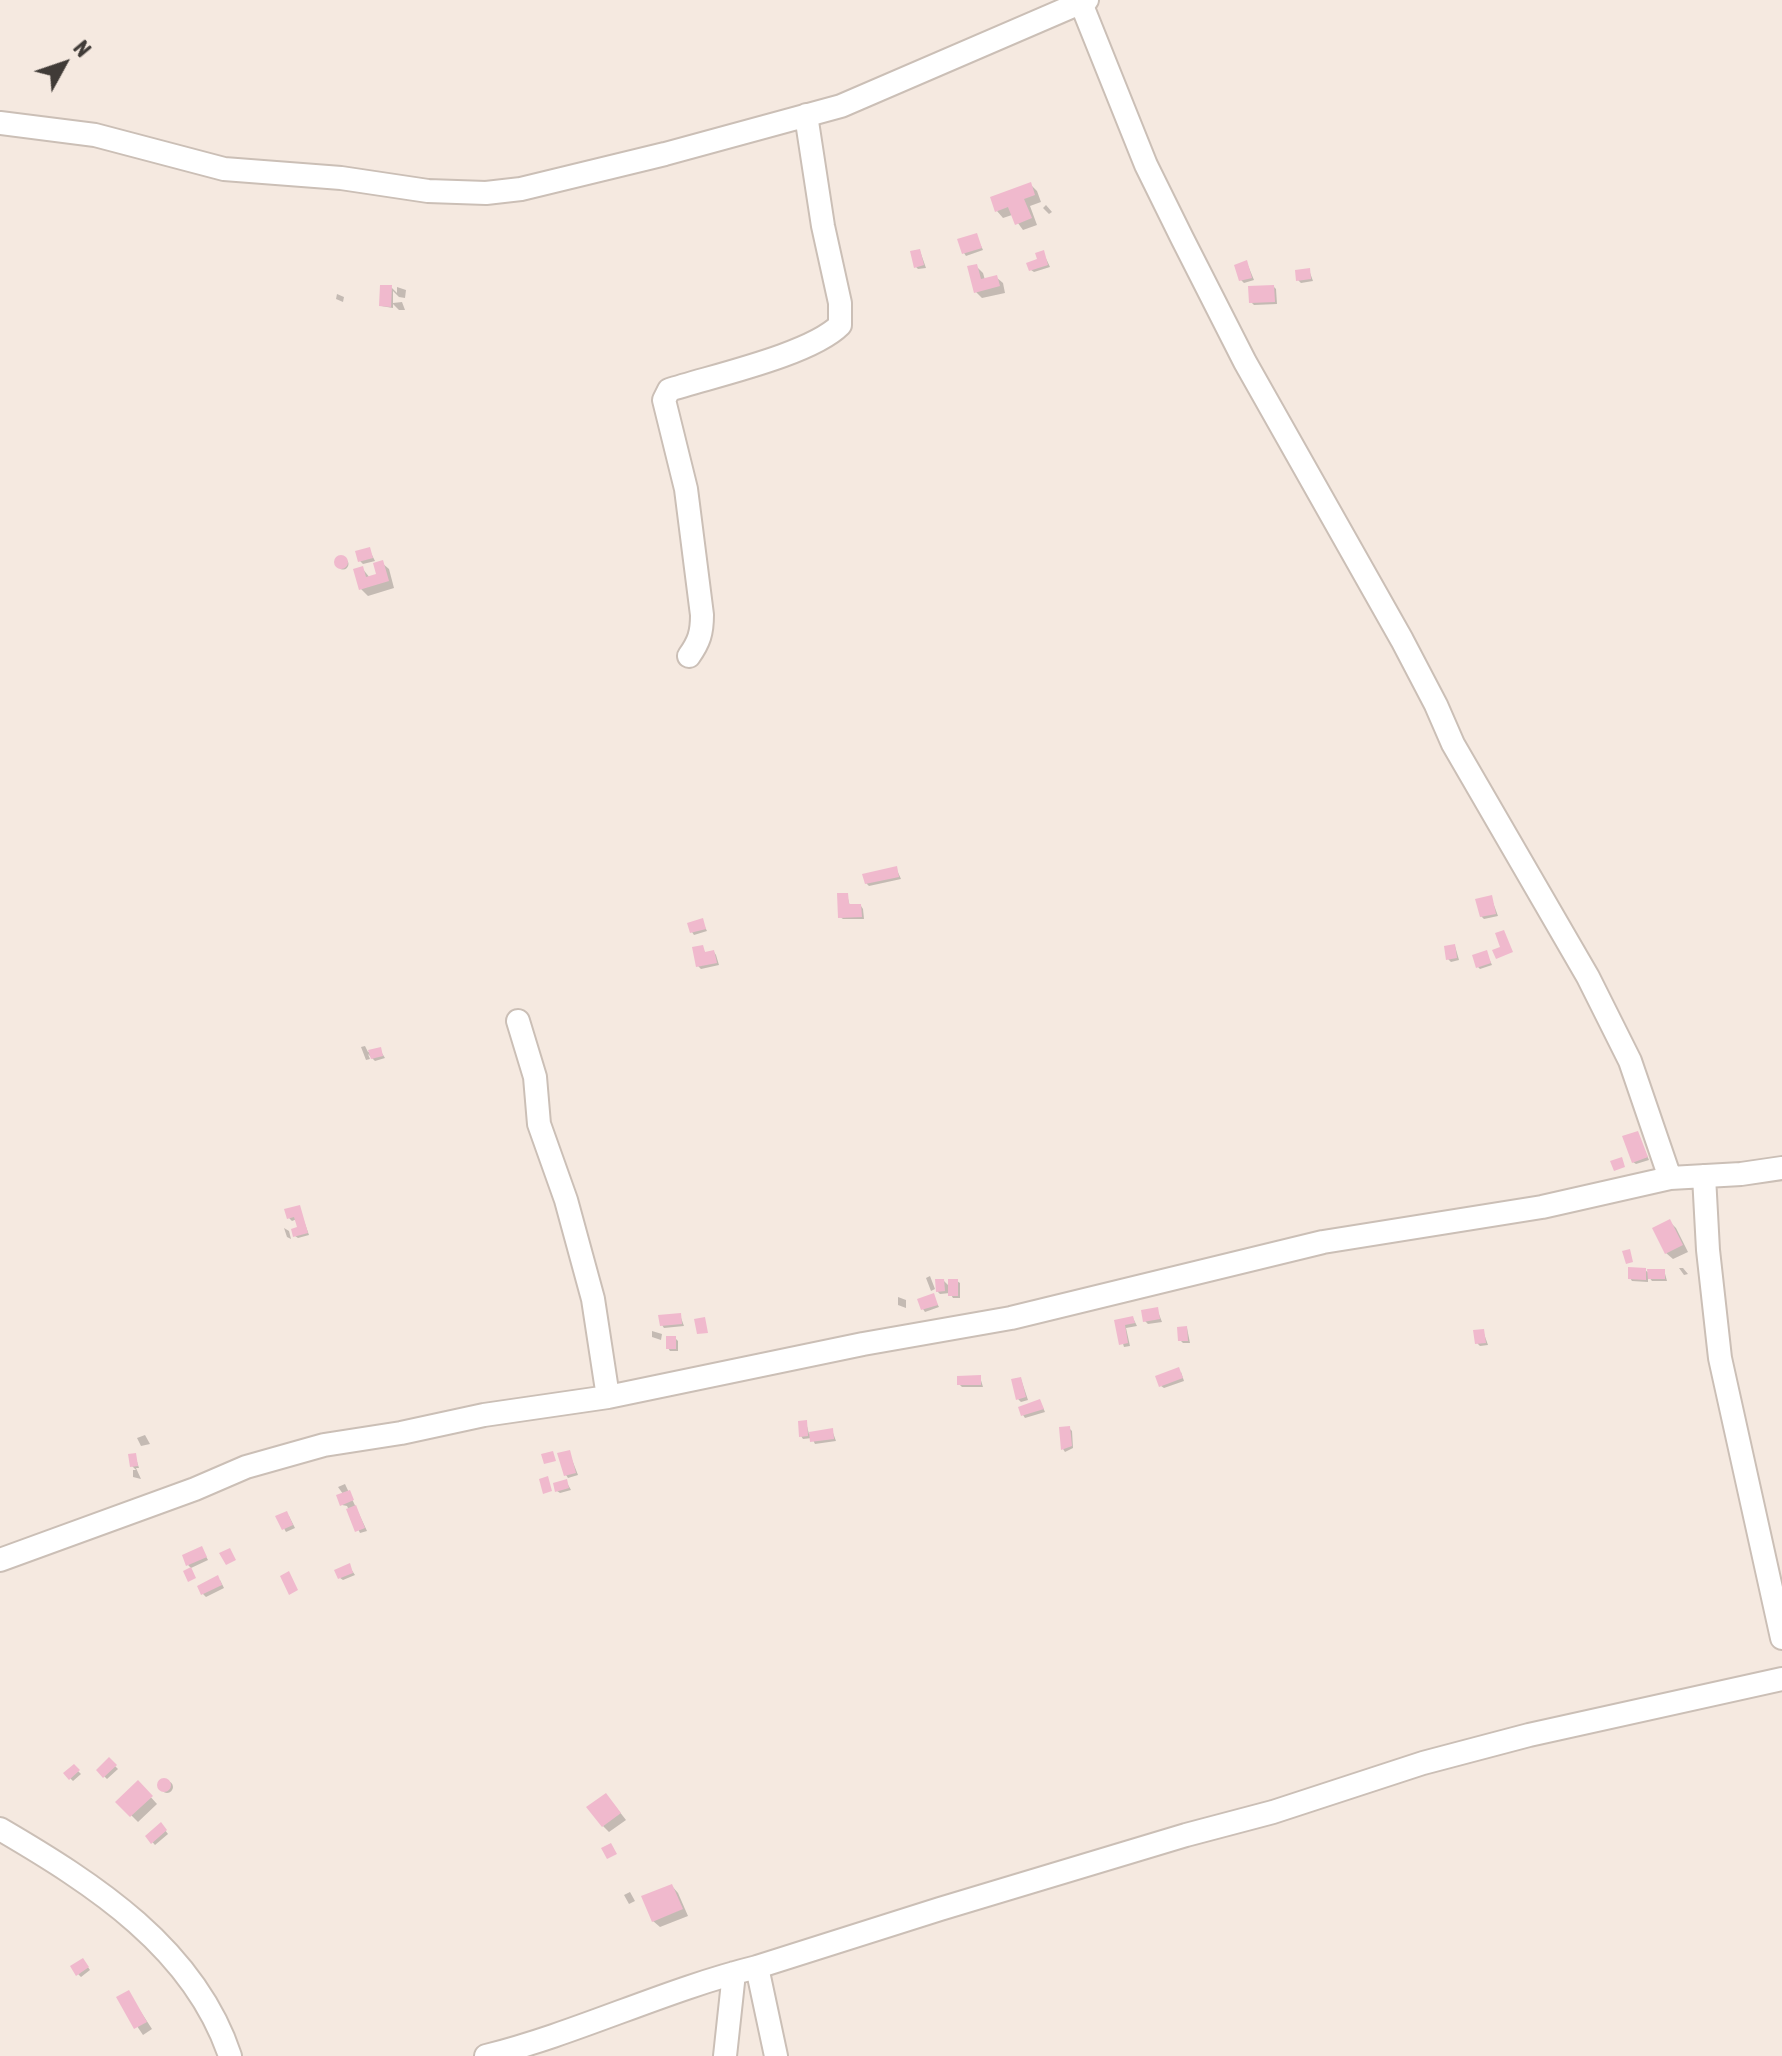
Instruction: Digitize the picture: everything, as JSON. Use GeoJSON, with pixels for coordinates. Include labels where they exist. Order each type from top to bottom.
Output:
{"type":"FeatureCollection","features":[{"type":"Feature","properties":{"kind":"street"},"geometry":{"type":"LineString","coordinates":[[0,123],[95,135],[224,169],[341,178],[428,191],[486,193],[521,189],[665,154],[841,106],[1084,1],[1146,165],[1245,362],[1402,640],[1453,744],[1588,977],[1630,1061],[1670,1178]]}},
{"type":"Feature","properties":{"kind":"street"},"geometry":{"type":"LineString","coordinates":[[689,656],[698,644],[702,615],[686,489],[665,394],[702,378],[788,353],[818,341],[840,325],[840,303],[823,226],[806,115]]}},
{"type":"Feature","properties":{"kind":"street"},"geometry":{"type":"LineString","coordinates":[[518,1021],[535,1077],[539,1124],[566,1200],[593,1299],[608,1397]]}},
{"type":"Feature","properties":{"kind":"street"},"geometry":{"type":"LineString","coordinates":[[0,1560],[195,1489],[228,1473],[297,1451],[484,1415],[608,1397],[834,1350],[1011,1318],[1269,1253],[1542,1207],[1670,1178],[1782,1168]]}},
{"type":"Feature","properties":{"kind":"street"},"geometry":{"type":"LineString","coordinates":[[1704,1176],[1708,1250],[1720,1358],[1782,1638]]}},
{"type":"Feature","properties":{"kind":"street"},"geometry":{"type":"LineString","coordinates":[[486,2056],[517,2052],[708,1980],[1186,1835],[1273,1812],[1423,1763],[1529,1735],[1782,1679]]}},
{"type":"Feature","properties":{"kind":"street"},"geometry":{"type":"LineString","coordinates":[[0,1829],[57,1862],[116,1903],[149,1932],[206,2001],[220,2026],[230,2056]]}},
{"type":"Feature","properties":{"kind":"street"},"geometry":{"type":"LineString","coordinates":[[757,1967],[776,2056]]}},
{"type":"Feature","properties":{"kind":"street"},"geometry":{"type":"LineString","coordinates":[[725,2056],[734,1973]]}},
{"type":"Feature","properties":{"kind":"building"},"geometry":{"type":"Polygon","coordinates":[[[1031,182],[1035,195],[1024,199],[1032,218],[1015,225],[1008,207],[995,212],[990,197],[1031,182]]]}},
{"type":"Feature","properties":{"kind":"building"},"geometry":{"type":"Polygon","coordinates":[[[977,233],[982,248],[962,254],[957,239],[977,233]]]}},
{"type":"Feature","properties":{"kind":"building"},"geometry":{"type":"Polygon","coordinates":[[[920,249],[924,265],[914,268],[910,251],[920,249]]]}},
{"type":"Feature","properties":{"kind":"building"},"geometry":{"type":"Polygon","coordinates":[[[1044,250],[1048,265],[1029,271],[1026,263],[1037,259],[1035,253],[1044,250]]]}},
{"type":"Feature","properties":{"kind":"building"},"geometry":{"type":"Polygon","coordinates":[[[1247,260],[1252,278],[1239,281],[1234,265],[1247,260]]]}},
{"type":"Feature","properties":{"kind":"building"},"geometry":{"type":"Polygon","coordinates":[[[977,264],[981,279],[997,275],[1000,286],[974,293],[967,266],[977,264]]]}},
{"type":"Feature","properties":{"kind":"building"},"geometry":{"type":"Polygon","coordinates":[[[1310,268],[1311,279],[1296,281],[1295,270],[1310,268]]]}},
{"type":"Feature","properties":{"kind":"building"},"geometry":{"type":"Polygon","coordinates":[[[380,285],[392,285],[391,307],[379,306],[380,285]]]}},
{"type":"Feature","properties":{"kind":"building"},"geometry":{"type":"Polygon","coordinates":[[[1274,285],[1275,302],[1249,303],[1248,286],[1274,285]]]}},
{"type":"Feature","properties":{"kind":"building"},"geometry":{"type":"Polygon","coordinates":[[[370,547],[373,558],[358,562],[355,551],[370,547]]]}},
{"type":"Feature","properties":{"kind":"building"},"geometry":{"type":"Polygon","coordinates":[[[341,555],[348,562],[341,569],[334,562],[341,555]]]}},
{"type":"Feature","properties":{"kind":"building"},"geometry":{"type":"Polygon","coordinates":[[[383,560],[389,581],[359,590],[353,569],[363,566],[366,577],[376,574],[373,563],[383,560]]]}},
{"type":"Feature","properties":{"kind":"building"},"geometry":{"type":"Polygon","coordinates":[[[897,866],[899,877],[865,884],[862,874],[897,866]]]}},
{"type":"Feature","properties":{"kind":"building"},"geometry":{"type":"Polygon","coordinates":[[[837,893],[848,893],[849,904],[861,904],[862,917],[838,918],[837,893]]]}},
{"type":"Feature","properties":{"kind":"building"},"geometry":{"type":"Polygon","coordinates":[[[1492,895],[1496,914],[1480,917],[1475,899],[1492,895]]]}},
{"type":"Feature","properties":{"kind":"building"},"geometry":{"type":"Polygon","coordinates":[[[703,918],[706,929],[690,933],[687,923],[703,918]]]}},
{"type":"Feature","properties":{"kind":"building"},"geometry":{"type":"Polygon","coordinates":[[[1504,930],[1513,952],[1496,959],[1492,950],[1500,947],[1495,933],[1504,930]]]}},
{"type":"Feature","properties":{"kind":"building"},"geometry":{"type":"Polygon","coordinates":[[[1455,944],[1457,958],[1446,960],[1444,946],[1455,944]]]}},
{"type":"Feature","properties":{"kind":"building"},"geometry":{"type":"Polygon","coordinates":[[[703,945],[705,952],[714,950],[717,963],[696,967],[692,947],[703,945]]]}},
{"type":"Feature","properties":{"kind":"building"},"geometry":{"type":"Polygon","coordinates":[[[1487,950],[1491,963],[1476,968],[1472,955],[1487,950]]]}},
{"type":"Feature","properties":{"kind":"building"},"geometry":{"type":"Polygon","coordinates":[[[381,1047],[383,1056],[371,1059],[368,1050],[381,1047]]]}},
{"type":"Feature","properties":{"kind":"building"},"geometry":{"type":"Polygon","coordinates":[[[1638,1131],[1648,1157],[1632,1163],[1622,1136],[1638,1131]]]}},
{"type":"Feature","properties":{"kind":"building"},"geometry":{"type":"Polygon","coordinates":[[[1622,1157],[1625,1167],[1614,1171],[1610,1161],[1622,1157]]]}},
{"type":"Feature","properties":{"kind":"building"},"geometry":{"type":"Polygon","coordinates":[[[300,1205],[308,1233],[293,1237],[291,1229],[297,1227],[294,1217],[287,1219],[284,1209],[300,1205]]]}},
{"type":"Feature","properties":{"kind":"building"},"geometry":{"type":"Polygon","coordinates":[[[1670,1219],[1683,1245],[1665,1254],[1652,1228],[1670,1219]]]}},
{"type":"Feature","properties":{"kind":"building"},"geometry":{"type":"Polygon","coordinates":[[[1630,1249],[1633,1262],[1626,1264],[1622,1251],[1630,1249]]]}},
{"type":"Feature","properties":{"kind":"building"},"geometry":{"type":"Polygon","coordinates":[[[1628,1267],[1646,1268],[1646,1280],[1628,1279],[1628,1267]]]}},
{"type":"Feature","properties":{"kind":"building"},"geometry":{"type":"Polygon","coordinates":[[[1647,1269],[1665,1269],[1665,1279],[1648,1279],[1647,1269]]]}},
{"type":"Feature","properties":{"kind":"building"},"geometry":{"type":"Polygon","coordinates":[[[935,1279],[944,1279],[945,1291],[936,1292],[935,1279]]]}},
{"type":"Feature","properties":{"kind":"building"},"geometry":{"type":"Polygon","coordinates":[[[948,1279],[958,1279],[958,1296],[948,1296],[948,1279]]]}},
{"type":"Feature","properties":{"kind":"building"},"geometry":{"type":"Polygon","coordinates":[[[934,1293],[938,1305],[921,1310],[917,1299],[934,1293]]]}},
{"type":"Feature","properties":{"kind":"building"},"geometry":{"type":"Polygon","coordinates":[[[1158,1307],[1160,1319],[1143,1322],[1141,1310],[1158,1307]]]}},
{"type":"Feature","properties":{"kind":"building"},"geometry":{"type":"Polygon","coordinates":[[[681,1313],[682,1324],[660,1326],[658,1315],[681,1313]]]}},
{"type":"Feature","properties":{"kind":"building"},"geometry":{"type":"Polygon","coordinates":[[[1133,1316],[1135,1323],[1125,1325],[1128,1343],[1119,1345],[1114,1320],[1133,1316]]]}},
{"type":"Feature","properties":{"kind":"building"},"geometry":{"type":"Polygon","coordinates":[[[705,1317],[708,1333],[697,1334],[694,1319],[705,1317]]]}},
{"type":"Feature","properties":{"kind":"building"},"geometry":{"type":"Polygon","coordinates":[[[1187,1326],[1188,1341],[1178,1341],[1177,1327],[1187,1326]]]}},
{"type":"Feature","properties":{"kind":"building"},"geometry":{"type":"Polygon","coordinates":[[[1484,1329],[1486,1343],[1475,1344],[1473,1330],[1484,1329]]]}},
{"type":"Feature","properties":{"kind":"building"},"geometry":{"type":"Polygon","coordinates":[[[666,1336],[676,1336],[676,1349],[666,1349],[666,1336]]]}},
{"type":"Feature","properties":{"kind":"building"},"geometry":{"type":"Polygon","coordinates":[[[1179,1367],[1183,1378],[1159,1387],[1155,1376],[1179,1367]]]}},
{"type":"Feature","properties":{"kind":"building"},"geometry":{"type":"Polygon","coordinates":[[[981,1375],[981,1385],[957,1385],[957,1376],[981,1375]]]}},
{"type":"Feature","properties":{"kind":"building"},"geometry":{"type":"Polygon","coordinates":[[[1021,1377],[1026,1397],[1016,1400],[1011,1379],[1021,1377]]]}},
{"type":"Feature","properties":{"kind":"building"},"geometry":{"type":"Polygon","coordinates":[[[1040,1399],[1044,1409],[1021,1416],[1018,1407],[1040,1399]]]}},
{"type":"Feature","properties":{"kind":"building"},"geometry":{"type":"Polygon","coordinates":[[[807,1420],[808,1436],[799,1437],[798,1421],[807,1420]]]}},
{"type":"Feature","properties":{"kind":"building"},"geometry":{"type":"Polygon","coordinates":[[[1070,1426],[1072,1446],[1061,1450],[1059,1427],[1070,1426]]]}},
{"type":"Feature","properties":{"kind":"building"},"geometry":{"type":"Polygon","coordinates":[[[833,1428],[834,1439],[810,1442],[809,1432],[833,1428]]]}},
{"type":"Feature","properties":{"kind":"building"},"geometry":{"type":"Polygon","coordinates":[[[570,1450],[576,1473],[564,1476],[557,1453],[570,1450]]]}},
{"type":"Feature","properties":{"kind":"building"},"geometry":{"type":"Polygon","coordinates":[[[553,1451],[556,1461],[544,1464],[541,1454],[553,1451]]]}},
{"type":"Feature","properties":{"kind":"building"},"geometry":{"type":"Polygon","coordinates":[[[136,1453],[138,1466],[130,1467],[128,1454],[136,1453]]]}},
{"type":"Feature","properties":{"kind":"building"},"geometry":{"type":"Polygon","coordinates":[[[548,1476],[552,1491],[543,1494],[539,1479],[548,1476]]]}},
{"type":"Feature","properties":{"kind":"building"},"geometry":{"type":"Polygon","coordinates":[[[567,1479],[569,1488],[555,1492],[553,1483],[567,1479]]]}},
{"type":"Feature","properties":{"kind":"building"},"geometry":{"type":"Polygon","coordinates":[[[350,1490],[354,1500],[340,1506],[336,1495],[350,1490]]]}},
{"type":"Feature","properties":{"kind":"building"},"geometry":{"type":"Polygon","coordinates":[[[356,1505],[365,1528],[355,1532],[346,1509],[356,1505]]]}},
{"type":"Feature","properties":{"kind":"building"},"geometry":{"type":"Polygon","coordinates":[[[287,1511],[293,1525],[282,1530],[275,1516],[287,1511]]]}},
{"type":"Feature","properties":{"kind":"building"},"geometry":{"type":"Polygon","coordinates":[[[202,1546],[207,1557],[186,1566],[182,1555],[202,1546]]]}},
{"type":"Feature","properties":{"kind":"building"},"geometry":{"type":"Polygon","coordinates":[[[230,1548],[236,1560],[226,1565],[219,1553],[230,1548]]]}},
{"type":"Feature","properties":{"kind":"building"},"geometry":{"type":"Polygon","coordinates":[[[350,1563],[353,1573],[338,1579],[334,1570],[350,1563]]]}},
{"type":"Feature","properties":{"kind":"building"},"geometry":{"type":"Polygon","coordinates":[[[191,1567],[196,1578],[188,1582],[183,1571],[191,1567]]]}},
{"type":"Feature","properties":{"kind":"building"},"geometry":{"type":"Polygon","coordinates":[[[289,1571],[298,1590],[289,1595],[280,1576],[289,1571]]]}},
{"type":"Feature","properties":{"kind":"building"},"geometry":{"type":"Polygon","coordinates":[[[218,1575],[222,1585],[201,1595],[197,1586],[218,1575]]]}},
{"type":"Feature","properties":{"kind":"building"},"geometry":{"type":"Polygon","coordinates":[[[109,1757],[117,1765],[103,1778],[96,1770],[109,1757]]]}},
{"type":"Feature","properties":{"kind":"building"},"geometry":{"type":"Polygon","coordinates":[[[74,1764],[80,1770],[69,1780],[63,1773],[74,1764]]]}},
{"type":"Feature","properties":{"kind":"building"},"geometry":{"type":"Polygon","coordinates":[[[164,1778],[171,1785],[164,1792],[157,1785],[164,1778]]]}},
{"type":"Feature","properties":{"kind":"building"},"geometry":{"type":"Polygon","coordinates":[[[138,1780],[153,1796],[130,1817],[115,1802],[138,1780]]]}},
{"type":"Feature","properties":{"kind":"building"},"geometry":{"type":"Polygon","coordinates":[[[606,1793],[621,1813],[602,1827],[586,1807],[606,1793]]]}},
{"type":"Feature","properties":{"kind":"building"},"geometry":{"type":"Polygon","coordinates":[[[161,1822],[167,1830],[151,1844],[145,1836],[161,1822]]]}},
{"type":"Feature","properties":{"kind":"building"},"geometry":{"type":"Polygon","coordinates":[[[611,1843],[617,1854],[607,1859],[601,1848],[611,1843]]]}},
{"type":"Feature","properties":{"kind":"building"},"geometry":{"type":"Polygon","coordinates":[[[672,1884],[683,1909],[652,1922],[641,1896],[672,1884]]]}},
{"type":"Feature","properties":{"kind":"building"},"geometry":{"type":"Polygon","coordinates":[[[83,1958],[89,1967],[76,1976],[70,1966],[83,1958]]]}},
{"type":"Feature","properties":{"kind":"building"},"geometry":{"type":"Polygon","coordinates":[[[129,1990],[147,2022],[134,2029],[116,1997],[129,1990]]]}}]}
